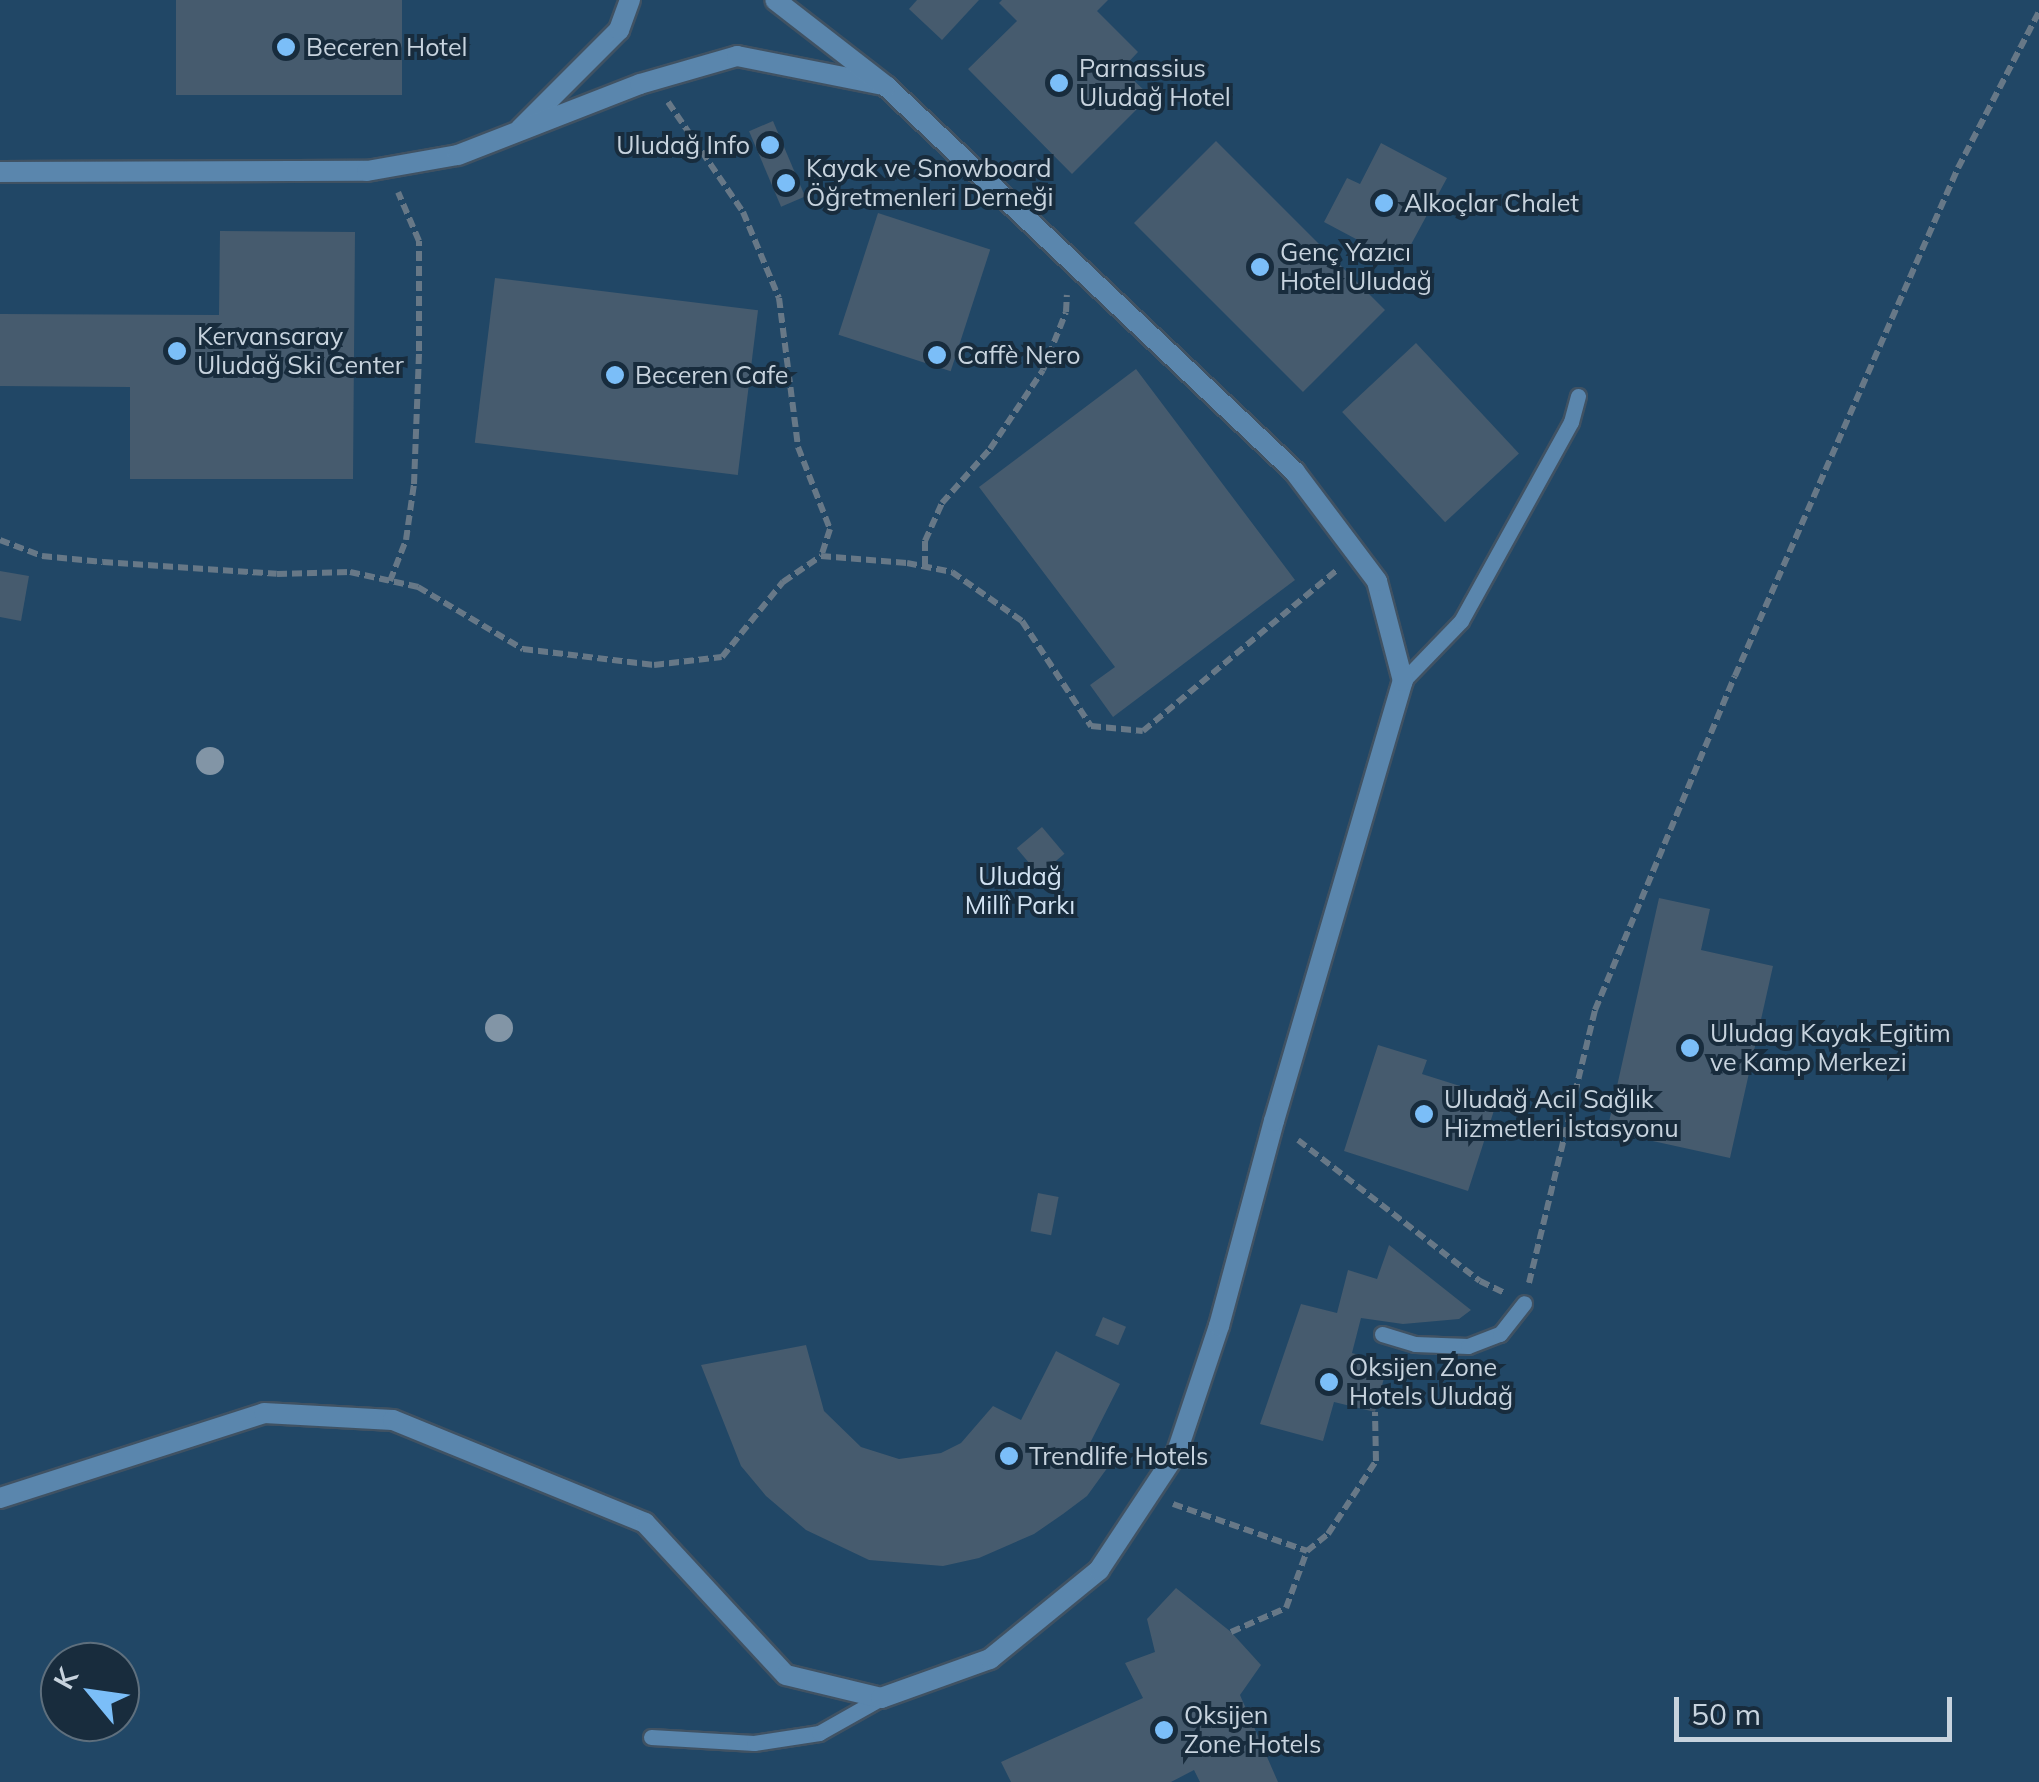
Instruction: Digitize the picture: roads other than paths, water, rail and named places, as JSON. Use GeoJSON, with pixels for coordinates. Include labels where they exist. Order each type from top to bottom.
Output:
{"type":"FeatureCollection","features":[{"type":"Feature","properties":{"kind":"street"},"geometry":{"type":"LineString","coordinates":[[512,137],[618,30],[630,0]]}},
{"type":"Feature","properties":{"kind":"street"},"geometry":{"type":"LineString","coordinates":[[0,1498],[264,1413],[394,1420],[645,1522],[786,1675],[881,1698],[990,1659],[1099,1570],[1177,1452],[1207,1362],[1403,681],[1377,581],[1295,472],[886,86],[775,0]]}},
{"type":"Feature","properties":{"kind":"street"},"geometry":{"type":"LineString","coordinates":[[0,172],[388,167],[458,155],[653,80],[737,56],[886,86]]}},
{"type":"Feature","properties":{"kind":"lane"},"geometry":{"type":"LineString","coordinates":[[1403,681],[1462,621],[1562,437],[1578,396]]}},
{"type":"Feature","properties":{"kind":"lane"},"geometry":{"type":"LineString","coordinates":[[1382,1334],[1415,1344],[1468,1346],[1500,1334],[1524,1303]]}},
{"type":"Feature","properties":{"kind":"lane"},"geometry":{"type":"LineString","coordinates":[[650,1737],[754,1743],[819,1733],[881,1698]]}},
{"type":"Feature","properties":{"kind":"place","name":"Beceren Hotel"},"geometry":{"type":"Point","coordinates":[286,47]}},
{"type":"Feature","properties":{"kind":"place","name":"Parnassius Uludağ Hotel"},"geometry":{"type":"Point","coordinates":[1059,83]}},
{"type":"Feature","properties":{"kind":"place","name":"Uludağ Info"},"geometry":{"type":"Point","coordinates":[770,145]}},
{"type":"Feature","properties":{"kind":"place","name":"Kayak ve Snowboard Öğretmenleri Derneği"},"geometry":{"type":"Point","coordinates":[786,183]}},
{"type":"Feature","properties":{"kind":"place","name":"Alkoçlar Chalet"},"geometry":{"type":"Point","coordinates":[1384,203]}},
{"type":"Feature","properties":{"kind":"place","name":"Genç Yazıcı Hotel Uludağ"},"geometry":{"type":"Point","coordinates":[1260,267]}},
{"type":"Feature","properties":{"kind":"place","name":"Kervansaray Uludağ Ski Center"},"geometry":{"type":"Point","coordinates":[177,351]}},
{"type":"Feature","properties":{"kind":"place","name":"Caffè Nero"},"geometry":{"type":"Point","coordinates":[937,355]}},
{"type":"Feature","properties":{"kind":"place","name":"Beceren Cafe"},"geometry":{"type":"Point","coordinates":[615,375]}},
{"type":"Feature","properties":{"kind":"place","name":"Uludag Kayak Egitim ve Kamp Merkezi"},"geometry":{"type":"Point","coordinates":[1690,1048]}},
{"type":"Feature","properties":{"kind":"place","name":"Uludağ Acil Sağlık Hizmetleri İstasyonu"},"geometry":{"type":"Point","coordinates":[1424,1114]}},
{"type":"Feature","properties":{"kind":"place","name":"Oksijen Zone Hotels Uludağ"},"geometry":{"type":"Point","coordinates":[1329,1382]}},
{"type":"Feature","properties":{"kind":"place","name":"Trendlife Hotels"},"geometry":{"type":"Point","coordinates":[1009,1456]}},
{"type":"Feature","properties":{"kind":"place","name":"Oksijen Zone Hotels"},"geometry":{"type":"Point","coordinates":[1164,1730]}},
{"type":"Feature","properties":{"kind":"park label","name":"Uludağ Millî Parkı"},"geometry":{"type":"Point","coordinates":[1020,892]}}]}
